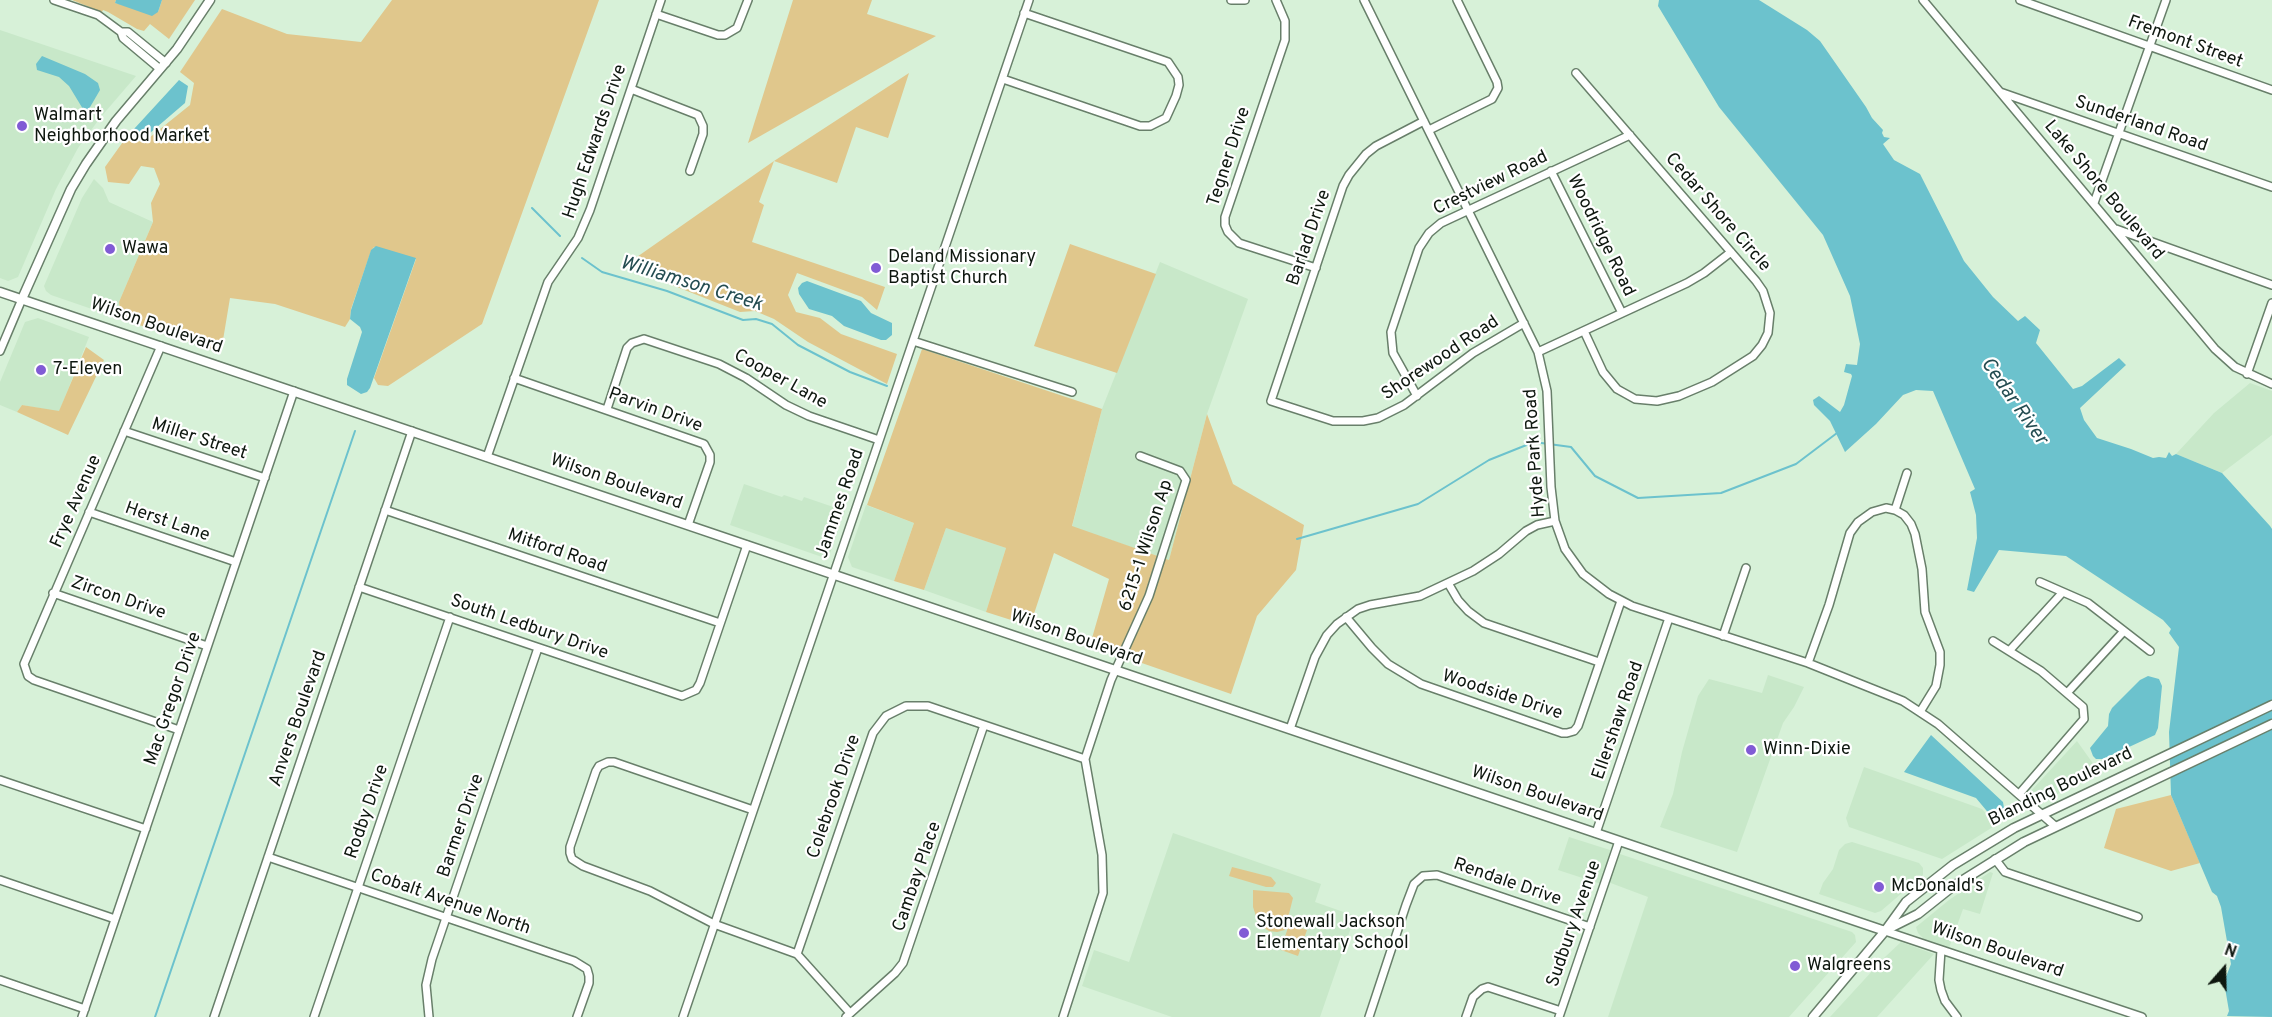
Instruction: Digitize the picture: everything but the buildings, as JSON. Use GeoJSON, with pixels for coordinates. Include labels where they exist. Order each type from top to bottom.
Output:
{"type":"FeatureCollection","features":[{"type":"Feature","properties":{"kind":"main road"},"geometry":{"type":"LineString","coordinates":[[22,299],[71,189],[86,164],[116,121],[188,36],[210,0]]}},
{"type":"Feature","properties":{"kind":"main road","name":"Wilson Boulevard"},"geometry":{"type":"LineString","coordinates":[[0,292],[1885,931]]}},
{"type":"Feature","properties":{"kind":"main road","name":"Blanding Boulevard"},"geometry":{"type":"LineString","coordinates":[[1813,1017],[1885,931],[1906,902],[1925,885],[1976,849],[2043,813],[2272,705]]}},
{"type":"Feature","properties":{"kind":"main road","name":"Blanding Boulevard"},"geometry":{"type":"LineString","coordinates":[[1885,931],[1918,914],[1952,887],[1995,859],[2055,826],[2272,724]]}},
{"type":"Feature","properties":{"kind":"street"},"geometry":{"type":"LineString","coordinates":[[54,0],[64,1],[98,15],[121,32],[128,32],[135,43],[163,66]]}},
{"type":"Feature","properties":{"kind":"street","name":"Hugh Edwards Drive"},"geometry":{"type":"LineString","coordinates":[[487,457],[548,282],[585,224],[661,0]]}},
{"type":"Feature","properties":{"kind":"street"},"geometry":{"type":"LineString","coordinates":[[656,14],[725,36],[737,28],[748,0]]}},
{"type":"Feature","properties":{"kind":"street","name":"Jammes Road"},"geometry":{"type":"LineString","coordinates":[[683,1017],[1029,0]]}},
{"type":"Feature","properties":{"kind":"street"},"geometry":{"type":"LineString","coordinates":[[1231,0],[1245,0]]}},
{"type":"Feature","properties":{"kind":"street","name":"Tegner Drive"},"geometry":{"type":"LineString","coordinates":[[1276,0],[1285,21],[1285,40],[1225,217],[1225,225],[1228,232],[1239,243],[1316,268]]}},
{"type":"Feature","properties":{"kind":"street","name":"Hyde Park Road"},"geometry":{"type":"LineString","coordinates":[[1364,0],[1538,352],[1548,391],[1555,521],[1560,538],[1573,562],[1594,584],[1621,601],[1808,663],[1885,693],[1920,712],[1938,724],[2020,793],[2055,826]]}},
{"type":"Feature","properties":{"kind":"street"},"geometry":{"type":"LineString","coordinates":[[1429,130],[1492,99],[1498,88],[1456,0]]}},
{"type":"Feature","properties":{"kind":"street","name":"Lake Shore Boulevard"},"geometry":{"type":"LineString","coordinates":[[1923,0],[2215,349],[2228,362],[2247,374],[2272,384]]}},
{"type":"Feature","properties":{"kind":"street","name":"Fremont Street"},"geometry":{"type":"LineString","coordinates":[[2020,0],[2272,90]]}},
{"type":"Feature","properties":{"kind":"street"},"geometry":{"type":"LineString","coordinates":[[2094,203],[2166,0]]}},
{"type":"Feature","properties":{"kind":"street"},"geometry":{"type":"LineString","coordinates":[[1003,79],[1140,126],[1150,126],[1166,118],[1176,96],[1179,85],[1178,77],[1168,62],[1024,13]]}},
{"type":"Feature","properties":{"kind":"street","name":"Cedar Shore Circle"},"geometry":{"type":"LineString","coordinates":[[1576,73],[1763,291],[1770,322],[1762,345],[1753,356],[1712,382],[1668,399],[1646,401],[1635,399],[1608,381],[1584,331]]}},
{"type":"Feature","properties":{"kind":"street"},"geometry":{"type":"LineString","coordinates":[[631,89],[693,111],[698,115],[703,126],[703,134],[690,171]]}},
{"type":"Feature","properties":{"kind":"street","name":"Sunderland Road"},"geometry":{"type":"LineString","coordinates":[[2000,92],[2272,187]]}},
{"type":"Feature","properties":{"kind":"street","name":"Barlad Drive"},"geometry":{"type":"LineString","coordinates":[[1270,401],[1343,186],[1357,163],[1376,146],[1424,121]]}},
{"type":"Feature","properties":{"kind":"street","name":"Crestview Road"},"geometry":{"type":"LineString","coordinates":[[1417,396],[1393,353],[1391,341],[1393,324],[1424,240],[1441,223],[1629,135]]}},
{"type":"Feature","properties":{"kind":"street","name":"Woodridge Road"},"geometry":{"type":"LineString","coordinates":[[1551,171],[1622,313]]}},
{"type":"Feature","properties":{"kind":"street"},"geometry":{"type":"LineString","coordinates":[[2116,229],[2272,285]]}},
{"type":"Feature","properties":{"kind":"street"},"geometry":{"type":"LineString","coordinates":[[1538,352],[1687,283],[1731,252]]}},
{"type":"Feature","properties":{"kind":"street"},"geometry":{"type":"LineString","coordinates":[[0,351],[22,299]]}},
{"type":"Feature","properties":{"kind":"street"},"geometry":{"type":"LineString","coordinates":[[2247,374],[2272,303]]}},
{"type":"Feature","properties":{"kind":"street","name":"Shorewood Road"},"geometry":{"type":"LineString","coordinates":[[1270,401],[1317,417],[1348,422],[1378,418],[1417,396],[1473,353],[1524,323]]}},
{"type":"Feature","properties":{"kind":"street","name":"Cooper Lane"},"geometry":{"type":"LineString","coordinates":[[607,409],[627,348],[632,343],[644,339],[719,364],[803,414],[879,440]]}},
{"type":"Feature","properties":{"kind":"street"},"geometry":{"type":"LineString","coordinates":[[913,341],[1072,392]]}},
{"type":"Feature","properties":{"kind":"street","name":"Frye Avenue"},"geometry":{"type":"LineString","coordinates":[[161,346],[26,657],[25,671],[34,680],[179,730]]}},
{"type":"Feature","properties":{"kind":"street","name":"Parvin Drive"},"geometry":{"type":"LineString","coordinates":[[514,378],[698,441],[708,449],[710,462],[688,525]]}},
{"type":"Feature","properties":{"kind":"street","name":"Mac Gregor Drive"},"geometry":{"type":"LineString","coordinates":[[82,1017],[294,391]]}},
{"type":"Feature","properties":{"kind":"street","name":"Miller Street"},"geometry":{"type":"LineString","coordinates":[[124,431],[265,478]]}},
{"type":"Feature","properties":{"kind":"street","name":"Anvers Boulevard"},"geometry":{"type":"LineString","coordinates":[[214,1017],[412,431]]}},
{"type":"Feature","properties":{"kind":"street","name":"6215-1 Wilson Ap"},"geometry":{"type":"LineString","coordinates":[[1116,670],[1149,597],[1186,480],[1180,471],[1140,456]]}},
{"type":"Feature","properties":{"kind":"street"},"geometry":{"type":"LineString","coordinates":[[1895,510],[1907,473]]}},
{"type":"Feature","properties":{"kind":"street"},"geometry":{"type":"LineString","coordinates":[[1808,663],[1830,605],[1850,533],[1858,522],[1872,512],[1886,508],[1895,510],[1904,515],[1915,534],[1922,568],[1925,612],[1940,652],[1936,686],[1920,712]]}},
{"type":"Feature","properties":{"kind":"street","name":"Mitford Road"},"geometry":{"type":"LineString","coordinates":[[385,510],[720,623]]}},
{"type":"Feature","properties":{"kind":"street","name":"Herst Lane"},"geometry":{"type":"LineString","coordinates":[[89,512],[236,562]]}},
{"type":"Feature","properties":{"kind":"street"},"geometry":{"type":"LineString","coordinates":[[1290,729],[1319,648],[1337,624],[1370,605],[1404,600],[1448,583],[1487,563],[1526,531],[1537,525],[1555,521]]}},
{"type":"Feature","properties":{"kind":"street"},"geometry":{"type":"LineString","coordinates":[[720,623],[747,545]]}},
{"type":"Feature","properties":{"kind":"street"},"geometry":{"type":"LineString","coordinates":[[1723,636],[1746,568]]}},
{"type":"Feature","properties":{"kind":"street"},"geometry":{"type":"LineString","coordinates":[[2040,582],[2088,603],[2150,651]]}},
{"type":"Feature","properties":{"kind":"street"},"geometry":{"type":"LineString","coordinates":[[1448,583],[1468,611],[1484,622],[1599,662]]}},
{"type":"Feature","properties":{"kind":"street","name":"South Ledbury Drive"},"geometry":{"type":"LineString","coordinates":[[359,587],[682,696],[696,690],[700,683],[720,623]]}},
{"type":"Feature","properties":{"kind":"street","name":"Zircon Drive"},"geometry":{"type":"LineString","coordinates":[[53,593],[207,646]]}},
{"type":"Feature","properties":{"kind":"street"},"geometry":{"type":"LineString","coordinates":[[2010,650],[2062,593]]}},
{"type":"Feature","properties":{"kind":"street","name":"Woodside Drive"},"geometry":{"type":"LineString","coordinates":[[1346,617],[1372,648],[1405,676],[1434,690],[1562,734],[1578,726],[1621,601]]}},
{"type":"Feature","properties":{"kind":"street","name":"Rodby Drive"},"geometry":{"type":"LineString","coordinates":[[314,1017],[450,617]]}},
{"type":"Feature","properties":{"kind":"street","name":"Ellershaw Road"},"geometry":{"type":"LineString","coordinates":[[1596,833],[1669,618]]}},
{"type":"Feature","properties":{"kind":"street"},"geometry":{"type":"LineString","coordinates":[[2067,693],[2124,631]]}},
{"type":"Feature","properties":{"kind":"street"},"geometry":{"type":"LineString","coordinates":[[1993,641],[2042,671],[2083,707],[2084,719],[2020,793]]}},
{"type":"Feature","properties":{"kind":"street","name":"Barmer Drive"},"geometry":{"type":"LineString","coordinates":[[429,1017],[426,998],[428,975],[538,648]]}},
{"type":"Feature","properties":{"kind":"street"},"geometry":{"type":"LineString","coordinates":[[1063,1017],[1103,893],[1104,870],[1085,759],[1116,670]]}},
{"type":"Feature","properties":{"kind":"street","name":"Colebrook Drive"},"geometry":{"type":"LineString","coordinates":[[797,954],[873,733],[879,723],[894,711],[918,705],[1085,759]]}},
{"type":"Feature","properties":{"kind":"street","name":"Cambay Place"},"geometry":{"type":"LineString","coordinates":[[848,1015],[896,973],[903,963],[984,725]]}},
{"type":"Feature","properties":{"kind":"street"},"geometry":{"type":"LineString","coordinates":[[753,810],[614,762],[603,764],[596,771],[570,847],[572,859],[583,866],[651,891],[714,924],[797,954],[848,1015]]}},
{"type":"Feature","properties":{"kind":"street"},"geometry":{"type":"LineString","coordinates":[[0,780],[146,829]]}},
{"type":"Feature","properties":{"kind":"street","name":"Sudbury Avenue"},"geometry":{"type":"LineString","coordinates":[[1560,1014],[1619,840]]}},
{"type":"Feature","properties":{"kind":"street","name":"Cobalt Avenue North"},"geometry":{"type":"LineString","coordinates":[[268,857],[574,961],[587,969],[589,983],[577,1017]]}},
{"type":"Feature","properties":{"kind":"street"},"geometry":{"type":"LineString","coordinates":[[1995,859],[2005,872],[2138,917]]}},
{"type":"Feature","properties":{"kind":"street","name":"Rendale Drive"},"geometry":{"type":"LineString","coordinates":[[1369,1017],[1414,884],[1423,876],[1437,875],[1590,927]]}},
{"type":"Feature","properties":{"kind":"street"},"geometry":{"type":"LineString","coordinates":[[0,880],[115,919]]}},
{"type":"Feature","properties":{"kind":"street","name":"Wilson Boulevard"},"geometry":{"type":"LineString","coordinates":[[1885,931],[2142,1017]]}},
{"type":"Feature","properties":{"kind":"street"},"geometry":{"type":"LineString","coordinates":[[1941,950],[1939,980],[1941,990],[1945,1001],[1956,1017]]}},
{"type":"Feature","properties":{"kind":"street"},"geometry":{"type":"LineString","coordinates":[[0,980],[85,1008]]}},
{"type":"Feature","properties":{"kind":"street"},"geometry":{"type":"LineString","coordinates":[[1466,1017],[1473,997],[1482,988],[1488,987],[1560,1014]]}},
{"type":"Feature","properties":{"kind":"shaded area"},"geometry":{"type":"Polygon","coordinates":[[[72,0],[116,0],[115,3],[158,12],[162,0],[195,0],[169,39],[150,24],[144,31],[137,29],[108,12],[103,10],[102,12],[72,0]]]}},
{"type":"Feature","properties":{"kind":"shaded area"},"geometry":{"type":"Polygon","coordinates":[[[392,0],[599,0],[482,324],[388,386],[378,385],[374,378],[416,259],[374,247],[351,309],[350,319],[345,327],[275,304],[230,298],[221,352],[121,319],[119,302],[153,222],[151,203],[160,184],[154,168],[141,166],[129,184],[108,182],[105,167],[125,139],[144,142],[190,105],[194,83],[180,72],[222,9],[287,34],[361,42],[392,0]]]}},
{"type":"Feature","properties":{"kind":"shaded area"},"geometry":{"type":"Polygon","coordinates":[[[793,0],[872,0],[867,14],[936,36],[748,143],[793,0]]]}},
{"type":"Feature","properties":{"kind":"shaded area"},"geometry":{"type":"Polygon","coordinates":[[[0,30],[136,76],[78,148],[56,189],[18,277],[8,281],[0,278],[0,30]]]}},
{"type":"Feature","properties":{"kind":"shaded area"},"geometry":{"type":"Polygon","coordinates":[[[909,73],[888,138],[856,127],[837,183],[774,161],[909,73]]]}},
{"type":"Feature","properties":{"kind":"shaded area"},"geometry":{"type":"Polygon","coordinates":[[[774,161],[759,202],[764,205],[752,242],[885,287],[877,310],[862,297],[797,273],[788,295],[796,312],[820,318],[841,334],[897,354],[887,384],[808,342],[774,319],[755,311],[740,312],[624,266],[774,161]]]}},
{"type":"Feature","properties":{"kind":"shaded area"},"geometry":{"type":"Polygon","coordinates":[[[94,179],[103,188],[109,202],[153,222],[119,302],[121,319],[51,295],[44,286],[82,198],[94,179]]]}},
{"type":"Feature","properties":{"kind":"shaded area"},"geometry":{"type":"Polygon","coordinates":[[[1070,244],[1156,274],[1117,373],[1034,346],[1070,244]]]}},
{"type":"Feature","properties":{"kind":"shaded area"},"geometry":{"type":"Polygon","coordinates":[[[1160,262],[1248,299],[1207,414],[1169,560],[1072,527],[1102,409],[1160,262]]]}},
{"type":"Feature","properties":{"kind":"shaded area"},"geometry":{"type":"Polygon","coordinates":[[[38,318],[89,337],[59,412],[22,405],[17,412],[0,405],[0,382],[25,322],[38,318]]]}},
{"type":"Feature","properties":{"kind":"shaded area"},"geometry":{"type":"Polygon","coordinates":[[[86,347],[104,360],[68,435],[17,412],[22,405],[59,411],[86,347]]]}},
{"type":"Feature","properties":{"kind":"shaded area"},"geometry":{"type":"Polygon","coordinates":[[[922,349],[1102,409],[1072,526],[1169,560],[1207,414],[1233,484],[1304,525],[1296,570],[1257,616],[1231,694],[1090,645],[1109,579],[1054,553],[1030,626],[986,612],[1006,548],[946,528],[924,590],[894,581],[914,523],[867,505],[922,349]]]}},
{"type":"Feature","properties":{"kind":"shaded area"},"geometry":{"type":"Polygon","coordinates":[[[2250,383],[2272,391],[2272,435],[2222,473],[2176,454],[2214,413],[2250,383]]]}},
{"type":"Feature","properties":{"kind":"shaded area"},"geometry":{"type":"Polygon","coordinates":[[[744,484],[782,497],[784,495],[802,501],[804,497],[845,511],[829,556],[822,557],[730,525],[744,484]]]}},
{"type":"Feature","properties":{"kind":"shaded area"},"geometry":{"type":"Polygon","coordinates":[[[866,505],[914,523],[894,581],[852,567],[848,557],[866,505]]]}},
{"type":"Feature","properties":{"kind":"shaded area"},"geometry":{"type":"Polygon","coordinates":[[[946,528],[1006,548],[986,612],[924,590],[946,528]]]}},
{"type":"Feature","properties":{"kind":"shaded area"},"geometry":{"type":"Polygon","coordinates":[[[1768,675],[1804,687],[1783,723],[1737,852],[1660,827],[1673,794],[1698,696],[1709,679],[1762,693],[1768,675]]]}},
{"type":"Feature","properties":{"kind":"shaded area"},"geometry":{"type":"Polygon","coordinates":[[[2077,741],[2099,772],[2048,799],[2039,798],[2031,791],[2077,741]]]}},
{"type":"Feature","properties":{"kind":"shaded area"},"geometry":{"type":"Polygon","coordinates":[[[1864,767],[1982,809],[1996,825],[1942,859],[1849,827],[1846,818],[1864,767]]]}},
{"type":"Feature","properties":{"kind":"shaded area"},"geometry":{"type":"Polygon","coordinates":[[[2171,795],[2200,863],[2171,871],[2104,848],[2116,809],[2171,795]]]}},
{"type":"Feature","properties":{"kind":"shaded area","name":"Stonewall Jackson Elementary School"},"geometry":{"type":"Polygon","coordinates":[[[1173,833],[1321,884],[1315,902],[1355,916],[1320,1017],[1172,1017],[1082,986],[1094,950],[1129,962],[1173,833]]]}},
{"type":"Feature","properties":{"kind":"shaded area"},"geometry":{"type":"Polygon","coordinates":[[[1569,837],[1610,850],[1601,884],[1558,870],[1569,837]]]}},
{"type":"Feature","properties":{"kind":"shaded area"},"geometry":{"type":"Polygon","coordinates":[[[1852,842],[1919,863],[1923,868],[1923,875],[1881,911],[1875,913],[1819,894],[1823,883],[1833,869],[1839,850],[1845,844],[1852,842]]]}},
{"type":"Feature","properties":{"kind":"shaded area"},"geometry":{"type":"Polygon","coordinates":[[[1620,854],[1852,932],[1856,942],[1789,1017],[1608,1017],[1648,897],[1608,882],[1620,854]]]}},
{"type":"Feature","properties":{"kind":"shaded area"},"geometry":{"type":"Polygon","coordinates":[[[1232,867],[1271,877],[1276,883],[1273,887],[1266,887],[1229,876],[1232,867]]]}},
{"type":"Feature","properties":{"kind":"shaded area"},"geometry":{"type":"Polygon","coordinates":[[[1990,872],[1993,873],[1980,914],[1963,909],[1949,948],[1925,940],[1918,933],[1916,927],[1949,900],[1990,872]]]}},
{"type":"Feature","properties":{"kind":"shaded area"},"geometry":{"type":"Polygon","coordinates":[[[1253,890],[1289,893],[1293,898],[1285,930],[1269,931],[1259,925],[1253,907],[1253,890]]]}},
{"type":"Feature","properties":{"kind":"shaded area"},"geometry":{"type":"Polygon","coordinates":[[[1289,924],[1307,930],[1298,956],[1281,950],[1289,924]]]}},
{"type":"Feature","properties":{"kind":"shaded area"},"geometry":{"type":"Polygon","coordinates":[[[1901,942],[1934,954],[1877,1017],[1830,1017],[1885,957],[1901,942]]]}},
{"type":"Feature","properties":{"kind":"water"},"geometry":{"type":"Polygon","coordinates":[[[116,0],[162,0],[158,12],[152,16],[115,3],[116,0]]]}},
{"type":"Feature","properties":{"kind":"water","name":"Cedar River"},"geometry":{"type":"Polygon","coordinates":[[[1659,0],[1759,0],[1807,30],[1820,41],[1872,118],[1883,130],[1884,137],[1890,138],[1883,144],[1894,160],[1920,174],[1964,261],[1993,297],[2018,321],[2025,316],[2040,330],[2036,343],[2073,389],[2082,386],[2119,358],[2126,365],[2080,408],[2084,420],[2097,438],[2153,458],[2166,458],[2169,452],[2172,456],[2176,454],[2222,473],[2272,529],[2272,1017],[2227,1016],[2229,1011],[2224,982],[2231,964],[2221,907],[2217,896],[2212,892],[2171,795],[2169,732],[2179,647],[2169,633],[2171,629],[2163,620],[2066,556],[1999,550],[1974,592],[1967,590],[1977,538],[1976,515],[1970,492],[1975,489],[1933,391],[1916,390],[1903,395],[1845,452],[1830,421],[1814,405],[1813,400],[1819,396],[1840,412],[1844,405],[1852,376],[1844,372],[1846,364],[1857,365],[1860,344],[1850,296],[1823,235],[1719,107],[1658,6],[1659,0]]]}},
{"type":"Feature","properties":{"kind":"water"},"geometry":{"type":"Polygon","coordinates":[[[42,56],[85,74],[98,83],[100,90],[86,114],[69,86],[59,77],[37,70],[36,64],[42,56]]]}},
{"type":"Feature","properties":{"kind":"water"},"geometry":{"type":"Polygon","coordinates":[[[179,80],[188,86],[185,103],[143,139],[138,136],[134,129],[179,80]]]}},
{"type":"Feature","properties":{"kind":"water"},"geometry":{"type":"Polygon","coordinates":[[[376,246],[416,258],[370,388],[361,394],[347,385],[362,332],[360,327],[350,319],[371,250],[376,246]]]}},
{"type":"Feature","properties":{"kind":"water"},"geometry":{"type":"Polygon","coordinates":[[[807,281],[861,301],[871,313],[892,323],[892,335],[886,340],[881,340],[844,326],[832,316],[809,309],[799,294],[798,288],[807,281]]]}},
{"type":"Feature","properties":{"kind":"water"},"geometry":{"type":"Polygon","coordinates":[[[2148,676],[2159,679],[2162,686],[2158,728],[2155,735],[2103,759],[2096,759],[2090,748],[2108,726],[2112,708],[2140,680],[2148,676]]]}},
{"type":"Feature","properties":{"kind":"water"},"geometry":{"type":"Polygon","coordinates":[[[1931,735],[2003,802],[2004,808],[1991,816],[1976,798],[1904,772],[1931,735]]]}},
{"type":"Feature","properties":{"kind":"waterway","name":"Williamson Creek"},"geometry":{"type":"LineString","coordinates":[[532,208],[560,236]]}},
{"type":"Feature","properties":{"kind":"waterway","name":"Williamson Creek"},"geometry":{"type":"LineString","coordinates":[[582,258],[602,272],[667,291],[743,320],[756,319],[772,324],[798,345],[850,372],[887,386]]}},
{"type":"Feature","properties":{"kind":"waterway"},"geometry":{"type":"LineString","coordinates":[[155,1017],[355,431]]}},
{"type":"Feature","properties":{"kind":"waterway","name":"Williamson Creek"},"geometry":{"type":"LineString","coordinates":[[1297,539],[1418,504],[1489,460],[1534,442],[1571,447],[1595,476],[1638,498],[1721,493],[1796,464],[1837,433]]}},
{"type":"Feature","properties":{"kind":"place","name":"Walmart Neighborhood Market"},"geometry":{"type":"Point","coordinates":[22,126]}},
{"type":"Feature","properties":{"kind":"place","name":"Wawa"},"geometry":{"type":"Point","coordinates":[110,249]}},
{"type":"Feature","properties":{"kind":"place","name":"Deland Missionary Baptist Church"},"geometry":{"type":"Point","coordinates":[876,268]}},
{"type":"Feature","properties":{"kind":"place","name":"7-Eleven"},"geometry":{"type":"Point","coordinates":[41,370]}},
{"type":"Feature","properties":{"kind":"place","name":"Winn-Dixie"},"geometry":{"type":"Point","coordinates":[1751,750]}},
{"type":"Feature","properties":{"kind":"place","name":"McDonald's"},"geometry":{"type":"Point","coordinates":[1879,887]}},
{"type":"Feature","properties":{"kind":"place","name":"Stonewall Jackson Elementary School"},"geometry":{"type":"Point","coordinates":[1244,933]}},
{"type":"Feature","properties":{"kind":"place","name":"Walgreens"},"geometry":{"type":"Point","coordinates":[1795,966]}}]}
